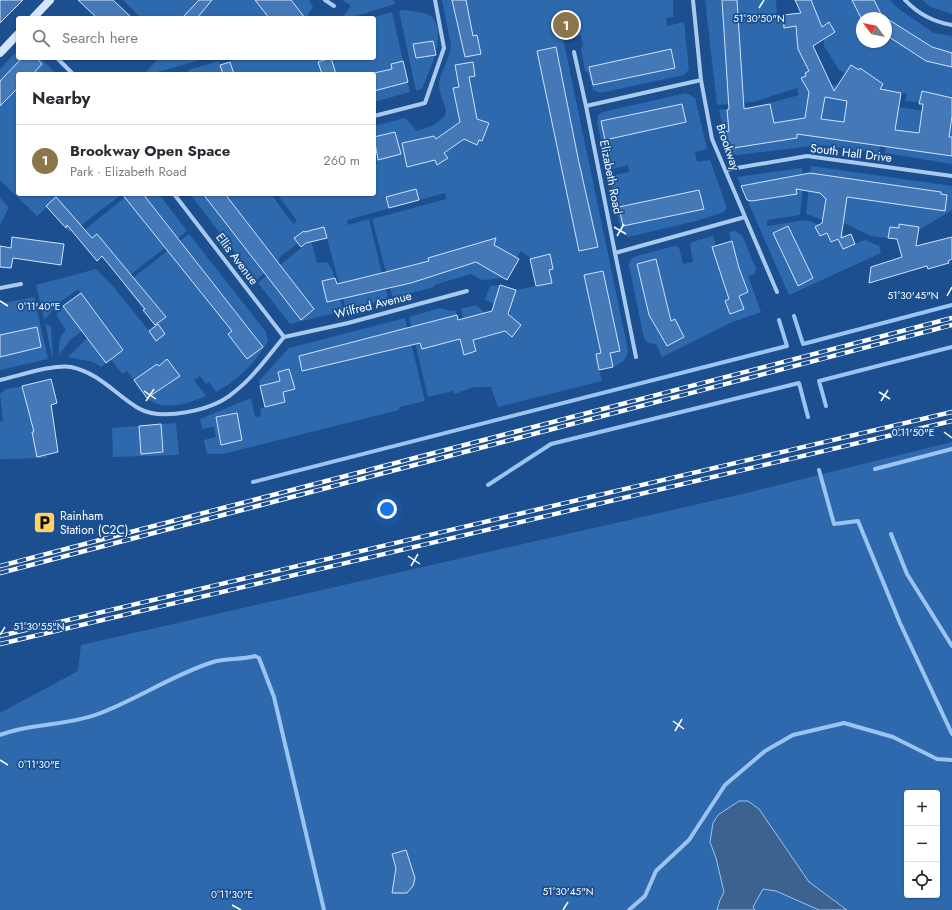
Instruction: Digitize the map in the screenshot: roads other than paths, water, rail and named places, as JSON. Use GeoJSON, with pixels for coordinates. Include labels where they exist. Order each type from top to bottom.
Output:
{"type":"FeatureCollection","features":[{"type":"Feature","properties":{"kind":"main road"},"geometry":{"type":"LineString","coordinates":[[35,16],[50,0]]}},
{"type":"Feature","properties":{"kind":"main road"},"geometry":{"type":"LineString","coordinates":[[0,53],[16,36]]}},
{"type":"Feature","properties":{"kind":"street"},"geometry":{"type":"LineString","coordinates":[[325,0],[334,6]]}},
{"type":"Feature","properties":{"kind":"street"},"geometry":{"type":"LineString","coordinates":[[376,115],[425,103],[444,48],[434,0]]}},
{"type":"Feature","properties":{"kind":"street","name":"Brookway"},"geometry":{"type":"LineString","coordinates":[[693,0],[701,80],[712,139],[777,292]]}},
{"type":"Feature","properties":{"kind":"street"},"geometry":{"type":"LineString","coordinates":[[904,0],[914,10],[942,23],[952,25]]}},
{"type":"Feature","properties":{"kind":"street","name":"Elizabeth Road"},"geometry":{"type":"LineString","coordinates":[[574,52],[636,357]]}},
{"type":"Feature","properties":{"kind":"street"},"geometry":{"type":"LineString","coordinates":[[60,60],[71,72]]}},
{"type":"Feature","properties":{"kind":"street"},"geometry":{"type":"LineString","coordinates":[[586,106],[701,80]]}},
{"type":"Feature","properties":{"kind":"street","name":"South Hall Drive"},"geometry":{"type":"LineString","coordinates":[[724,170],[807,156],[952,176]]}},
{"type":"Feature","properties":{"kind":"street","name":"Ellis Avenue"},"geometry":{"type":"LineString","coordinates":[[176,196],[284,337]]}},
{"type":"Feature","properties":{"kind":"street"},"geometry":{"type":"LineString","coordinates":[[615,253],[745,217]]}},
{"type":"Feature","properties":{"kind":"street"},"geometry":{"type":"LineString","coordinates":[[0,288],[21,284]]}},
{"type":"Feature","properties":{"kind":"street","name":"Wilfred Avenue"},"geometry":{"type":"LineString","coordinates":[[284,337],[348,323],[467,291]]}},
{"type":"Feature","properties":{"kind":"street"},"geometry":{"type":"LineString","coordinates":[[0,380],[52,369],[70,367],[90,372],[140,409],[160,414],[180,413],[206,407],[233,394],[257,370],[284,337]]}},
{"type":"Feature","properties":{"kind":"waterway"},"geometry":{"type":"LineString","coordinates":[[794,316],[803,344],[952,305]]}},
{"type":"Feature","properties":{"kind":"waterway"},"geometry":{"type":"LineString","coordinates":[[253,482],[787,346],[779,320]]}},
{"type":"Feature","properties":{"kind":"waterway"},"geometry":{"type":"LineString","coordinates":[[826,406],[819,381],[952,347]]}},
{"type":"Feature","properties":{"kind":"waterway"},"geometry":{"type":"LineString","coordinates":[[488,485],[551,444],[799,383],[808,417]]}},
{"type":"Feature","properties":{"kind":"waterway"},"geometry":{"type":"LineString","coordinates":[[875,469],[952,449]]}},
{"type":"Feature","properties":{"kind":"waterway"},"geometry":{"type":"LineString","coordinates":[[819,470],[834,524],[858,521],[900,623],[952,734]]}},
{"type":"Feature","properties":{"kind":"waterway"},"geometry":{"type":"LineString","coordinates":[[891,534],[907,574],[952,646]]}},
{"type":"Feature","properties":{"kind":"waterway"},"geometry":{"type":"LineString","coordinates":[[0,735],[24,728],[74,721],[98,714],[198,667],[213,662],[255,656],[259,658],[274,697],[324,910]]}},
{"type":"Feature","properties":{"kind":"waterway"},"geometry":{"type":"LineString","coordinates":[[629,910],[645,896],[656,871],[689,840],[725,785],[765,751],[793,735],[844,723],[893,737],[937,759],[952,760]]}},
{"type":"Feature","properties":{"kind":"railway"},"geometry":{"type":"LineString","coordinates":[[0,566],[952,318]]}},
{"type":"Feature","properties":{"kind":"railway"},"geometry":{"type":"LineString","coordinates":[[0,573],[952,325]]}},
{"type":"Feature","properties":{"kind":"railway"},"geometry":{"type":"LineString","coordinates":[[0,636],[952,412]]}},
{"type":"Feature","properties":{"kind":"railway"},"geometry":{"type":"LineString","coordinates":[[0,644],[952,421]]}},
{"type":"Feature","properties":{"kind":"place","name":"Brookway Open Space"},"geometry":{"type":"Point","coordinates":[566,25]}},
{"type":"Feature","properties":{"kind":"place","name":"Rainham Station (C2C)"},"geometry":{"type":"Point","coordinates":[45,523]}}]}
